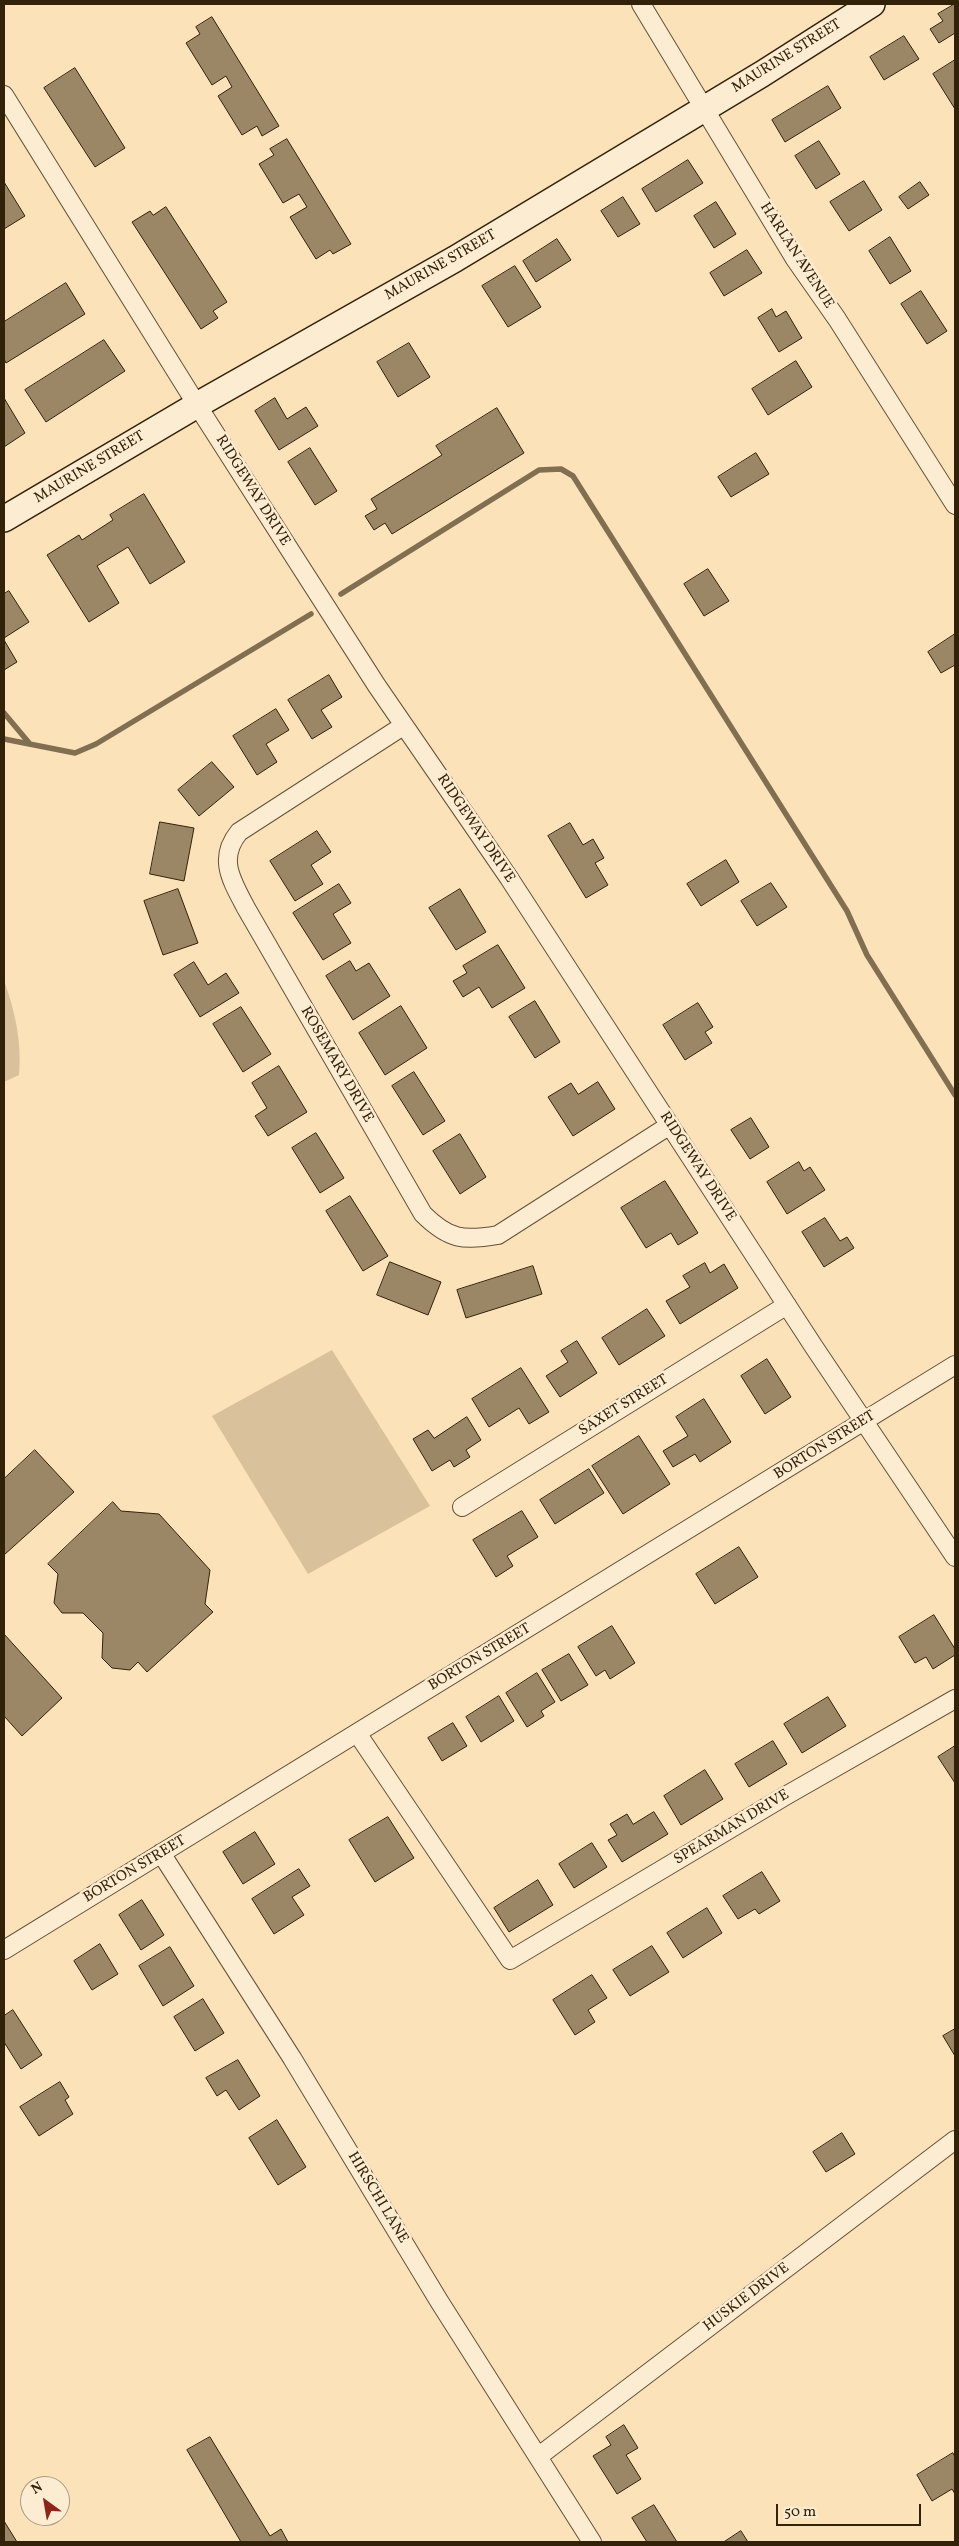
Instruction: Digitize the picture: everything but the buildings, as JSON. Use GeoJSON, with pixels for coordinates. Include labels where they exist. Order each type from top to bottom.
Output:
{"type":"FeatureCollection","features":[{"type":"Feature","properties":{"kind":"street","name":"HARLAN AVENUE"},"geometry":{"type":"LineString","coordinates":[[641,4],[705,107],[795,259],[837,319],[955,505]]}},
{"type":"Feature","properties":{"kind":"street","name":"MAURINE STREET"},"geometry":{"type":"LineString","coordinates":[[4,519],[197,405],[455,259],[872,4]]}},
{"type":"Feature","properties":{"kind":"street","name":"RIDGEWAY DRIVE"},"geometry":{"type":"LineString","coordinates":[[4,95],[197,405],[403,726],[509,878],[787,1305],[955,1557]]}},
{"type":"Feature","properties":{"kind":"street","name":"ROSEMARY DRIVE"},"geometry":{"type":"LineString","coordinates":[[403,726],[239,832],[230,844],[228,863],[230,877],[251,916],[423,1214],[437,1229],[458,1238],[474,1239],[498,1235],[670,1125]]}},
{"type":"Feature","properties":{"kind":"street","name":"SAXET STREET"},"geometry":{"type":"LineString","coordinates":[[462,1507],[787,1305]]}},
{"type":"Feature","properties":{"kind":"street","name":"BORTON STREET"},"geometry":{"type":"LineString","coordinates":[[4,1950],[955,1366]]}},
{"type":"Feature","properties":{"kind":"street","name":"SPEARMAN DRIVE"},"geometry":{"type":"LineString","coordinates":[[357,1733],[510,1960],[771,1804],[955,1699]]}},
{"type":"Feature","properties":{"kind":"street","name":"HIRSCHI LANE"},"geometry":{"type":"LineString","coordinates":[[161,1853],[292,2058],[439,2301],[592,2542]]}},
{"type":"Feature","properties":{"kind":"street","name":"HUSKIE DRIVE"},"geometry":{"type":"LineString","coordinates":[[539,2456],[955,2140]]}},
{"type":"Feature","properties":{"kind":"shaded area"},"geometry":{"type":"Polygon","coordinates":[[[4,980],[17,1027],[20,1062],[19,1075],[4,1082],[4,980]]]}},
{"type":"Feature","properties":{"kind":"shaded area"},"geometry":{"type":"Polygon","coordinates":[[[332,1350],[430,1506],[308,1574],[212,1416],[332,1350]]]}},
{"type":"Feature","properties":{"kind":"waterway"},"geometry":{"type":"LineString","coordinates":[[341,594],[539,470],[561,469],[573,476],[847,911],[867,955],[955,1095]]}},
{"type":"Feature","properties":{"kind":"waterway"},"geometry":{"type":"LineString","coordinates":[[4,739],[75,753],[96,744],[311,614]]}},
{"type":"Feature","properties":{"kind":"waterway"},"geometry":{"type":"LineString","coordinates":[[4,713],[30,744]]}}]}
